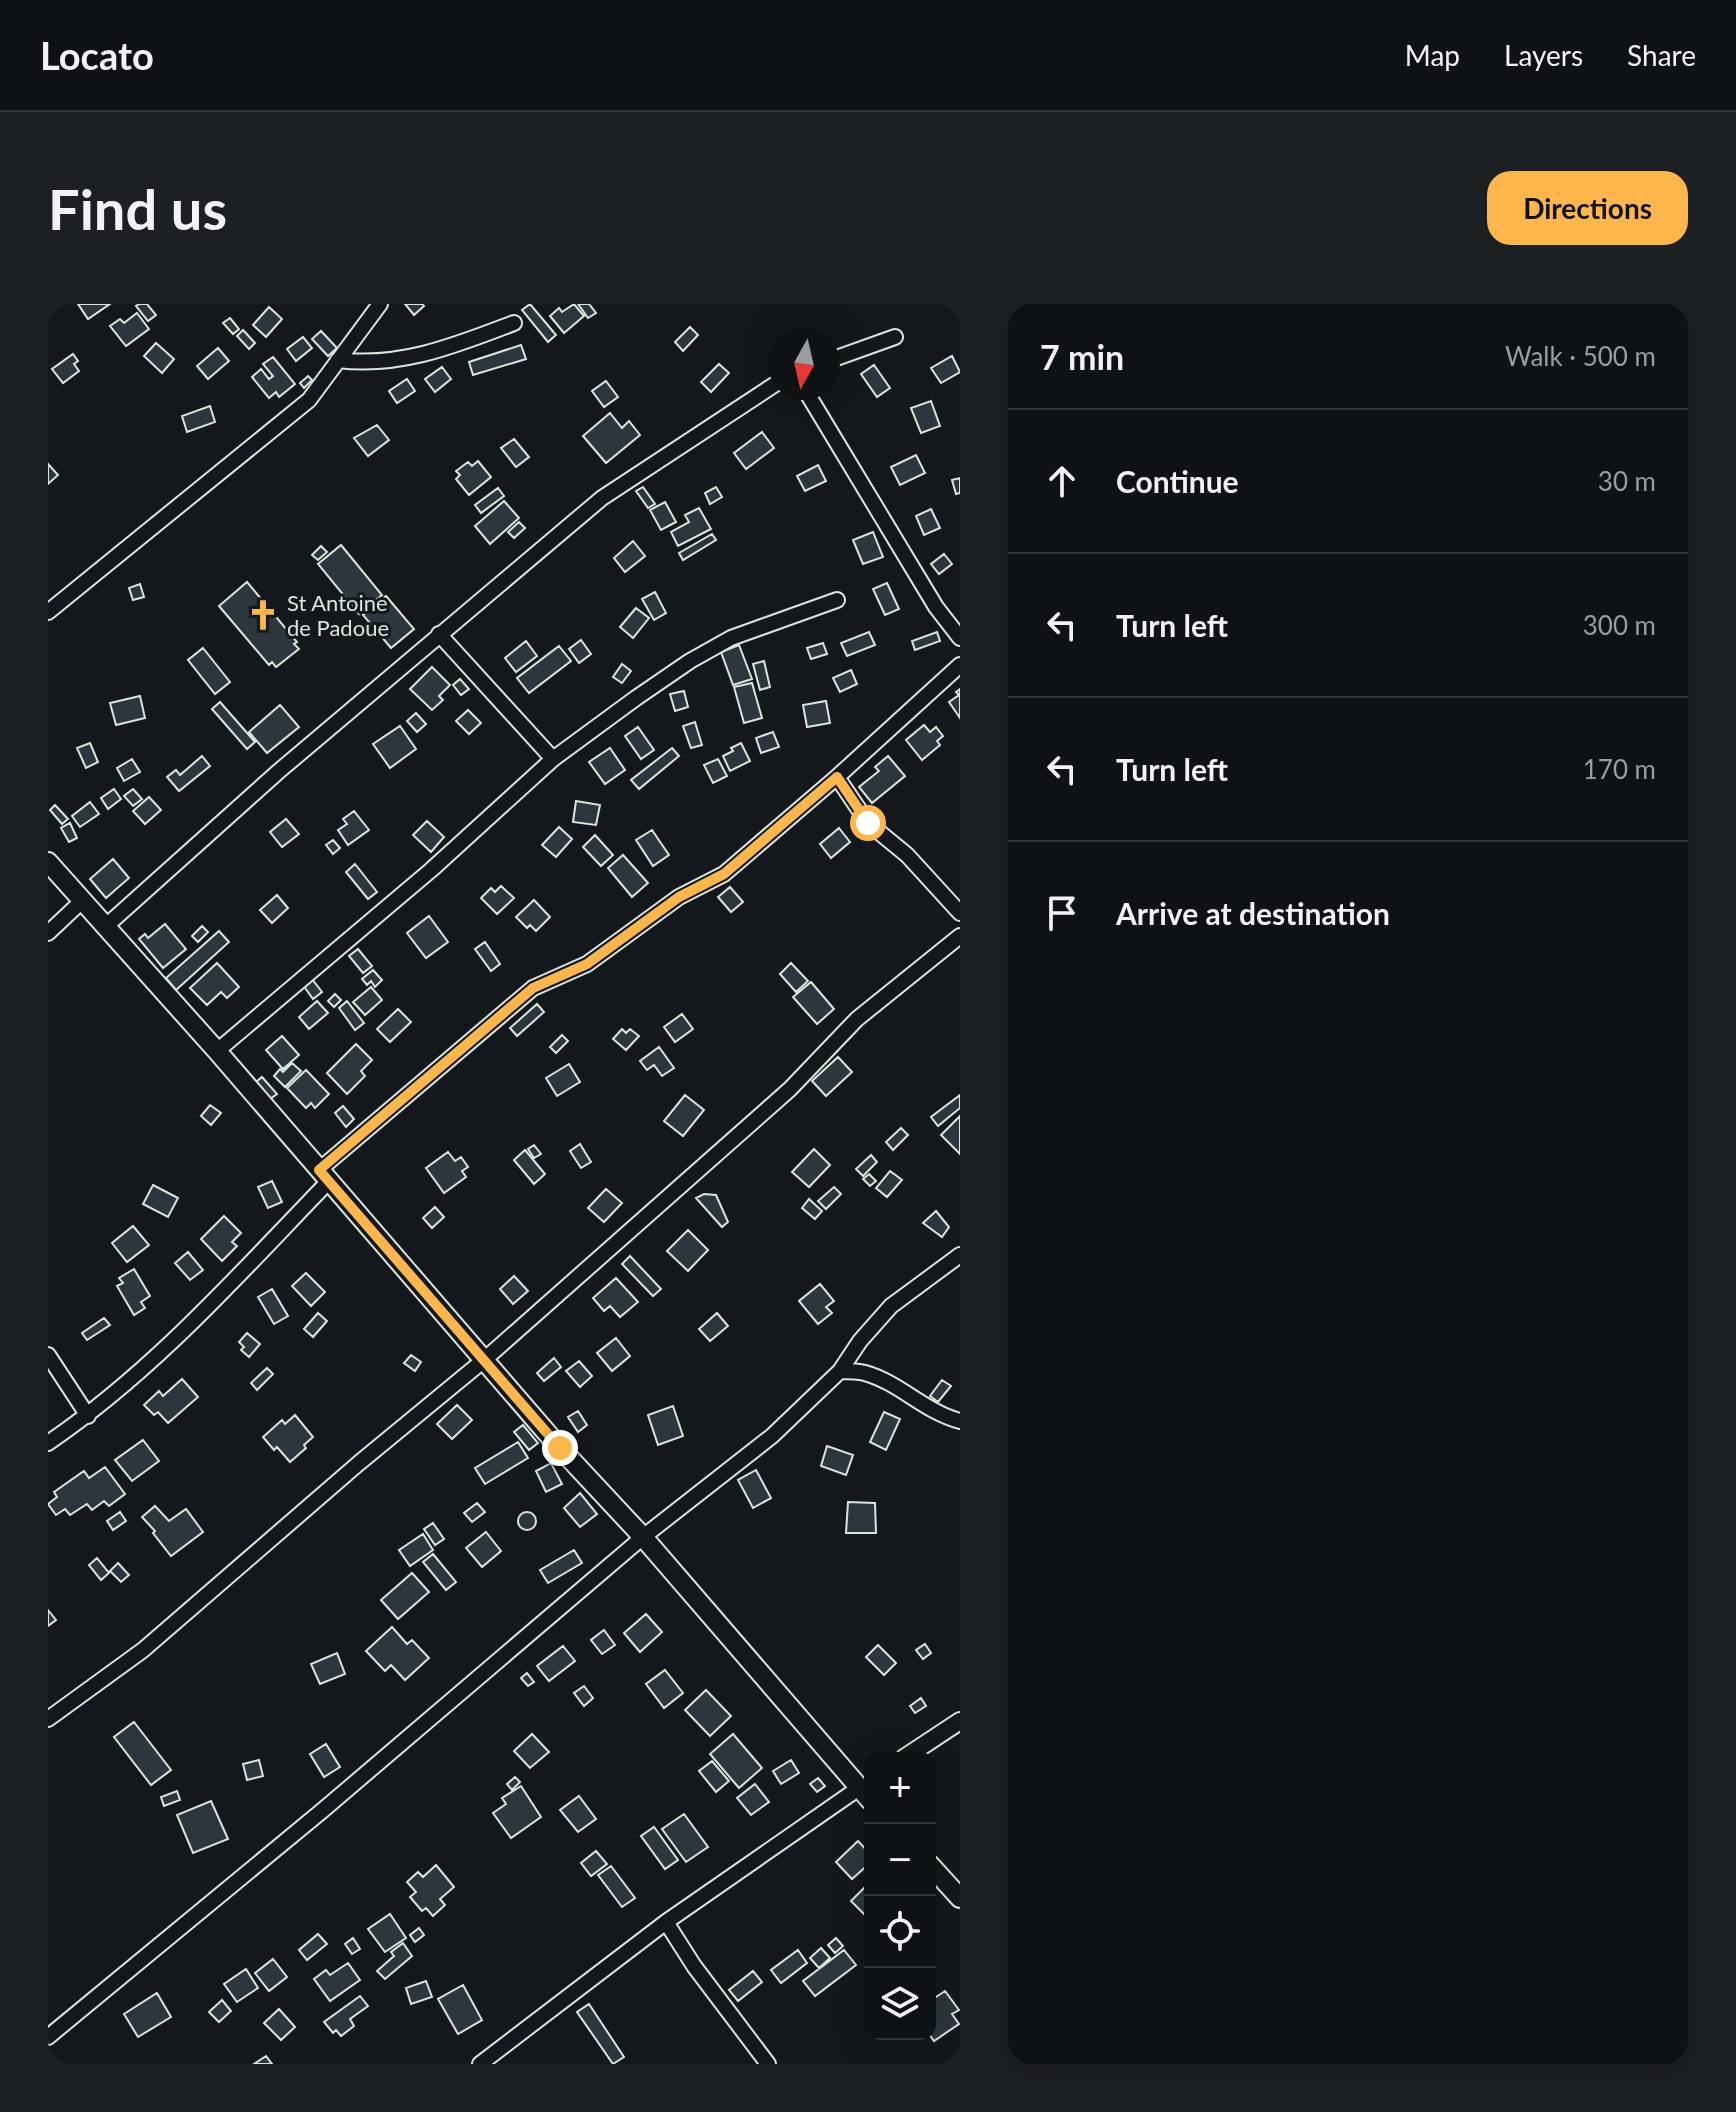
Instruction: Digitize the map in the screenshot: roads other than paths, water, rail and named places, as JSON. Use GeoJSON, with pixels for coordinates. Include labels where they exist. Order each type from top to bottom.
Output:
{"type":"FeatureCollection","features":[{"type":"Feature","properties":{"kind":"main road"},"geometry":{"type":"LineString","coordinates":[[48,862],[217,1051],[484,1360],[864,1787]]}},
{"type":"Feature","properties":{"kind":"main road"},"geometry":{"type":"LineString","coordinates":[[936,1872],[960,1898]]}},
{"type":"Feature","properties":{"kind":"street"},"geometry":{"type":"LineString","coordinates":[[48,612],[309,400],[380,304]]}},
{"type":"Feature","properties":{"kind":"street"},"geometry":{"type":"LineString","coordinates":[[338,360],[392,362],[465,342],[514,323]]}},
{"type":"Feature","properties":{"kind":"street"},"geometry":{"type":"LineString","coordinates":[[840,357],[895,337]]}},
{"type":"Feature","properties":{"kind":"street"},"geometry":{"type":"LineString","coordinates":[[105,927],[279,771],[602,498],[768,389]]}},
{"type":"Feature","properties":{"kind":"street"},"geometry":{"type":"LineString","coordinates":[[811,400],[936,607],[960,638]]}},
{"type":"Feature","properties":{"kind":"street"},"geometry":{"type":"LineString","coordinates":[[217,1051],[431,870],[553,759],[690,661],[731,638],[837,600]]}},
{"type":"Feature","properties":{"kind":"street"},"geometry":{"type":"LineString","coordinates":[[439,634],[553,759]]}},
{"type":"Feature","properties":{"kind":"street"},"geometry":{"type":"LineString","coordinates":[[48,1443],[88,1416],[180,1334],[324,1175],[533,988],[587,964],[679,897],[724,874],[960,665]]}},
{"type":"Feature","properties":{"kind":"street"},"geometry":{"type":"LineString","coordinates":[[837,777],[868,823],[907,855],[960,913]]}},
{"type":"Feature","properties":{"kind":"street"},"geometry":{"type":"LineString","coordinates":[[48,933],[82,901]]}},
{"type":"Feature","properties":{"kind":"street"},"geometry":{"type":"LineString","coordinates":[[48,1719],[143,1650],[359,1463],[484,1360],[790,1089],[857,1019],[960,936]]}},
{"type":"Feature","properties":{"kind":"street"},"geometry":{"type":"LineString","coordinates":[[48,2037],[323,1810],[643,1537],[772,1436],[840,1371],[860,1341],[891,1306],[960,1255]]}},
{"type":"Feature","properties":{"kind":"street"},"geometry":{"type":"LineString","coordinates":[[48,1355],[88,1416]]}},
{"type":"Feature","properties":{"kind":"street"},"geometry":{"type":"LineString","coordinates":[[840,1371],[864,1372],[895,1387],[940,1416],[960,1421]]}},
{"type":"Feature","properties":{"kind":"street"},"geometry":{"type":"LineString","coordinates":[[913,1752],[960,1721]]}},
{"type":"Feature","properties":{"kind":"street"},"geometry":{"type":"LineString","coordinates":[[480,2064],[666,1922],[864,1790]]}},
{"type":"Feature","properties":{"kind":"street"},"geometry":{"type":"LineString","coordinates":[[666,1922],[694,1966],[768,2064]]}},
{"type":"Feature","properties":{"kind":"place","name":"St Antoine de Padoue"},"geometry":{"type":"Point","coordinates":[263,615]}}]}
